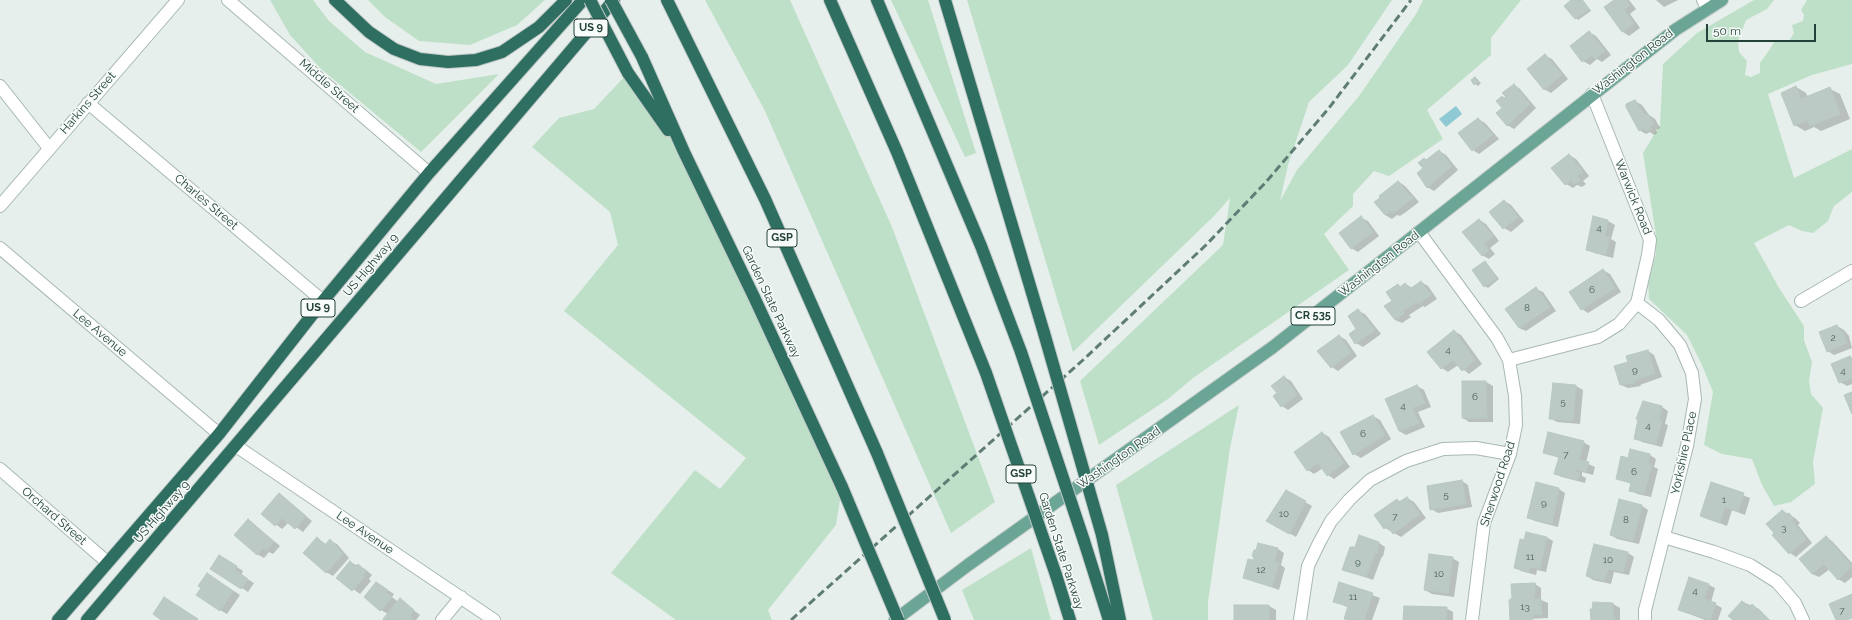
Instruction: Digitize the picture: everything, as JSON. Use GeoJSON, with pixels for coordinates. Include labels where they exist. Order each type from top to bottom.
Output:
{"type":"FeatureCollection","features":[{"type":"Feature","properties":{"kind":"highway"},"geometry":{"type":"LineString","coordinates":[[335,0],[369,32],[394,49],[420,59],[448,62],[476,60],[502,52],[540,27],[566,0]]}},
{"type":"Feature","properties":{"kind":"highway","name":"US Highway 9"},"geometry":{"type":"LineString","coordinates":[[58,620],[219,434],[323,301],[430,173],[583,0]]}},
{"type":"Feature","properties":{"kind":"highway"},"geometry":{"type":"LineString","coordinates":[[590,0],[628,73],[684,152]]}},
{"type":"Feature","properties":{"kind":"highway","name":"US Highway 9"},"geometry":{"type":"LineString","coordinates":[[87,620],[613,0]]}},
{"type":"Feature","properties":{"kind":"highway","name":"Garden State Parkway"},"geometry":{"type":"LineString","coordinates":[[613,0],[642,57],[684,152],[754,297],[842,487],[897,620]]}},
{"type":"Feature","properties":{"kind":"highway","name":"GSP"},"geometry":{"type":"LineString","coordinates":[[667,0],[768,206],[878,453],[945,620]]}},
{"type":"Feature","properties":{"kind":"highway","name":"Garden State Parkway"},"geometry":{"type":"LineString","coordinates":[[830,0],[898,152],[986,373],[1056,575],[1070,620]]}},
{"type":"Feature","properties":{"kind":"highway","name":"Garden State Parkway"},"geometry":{"type":"LineString","coordinates":[[876,0],[978,239],[1021,352],[1109,620]]}},
{"type":"Feature","properties":{"kind":"highway"},"geometry":{"type":"LineString","coordinates":[[945,0],[1044,333],[1102,535],[1120,620]]}},
{"type":"Feature","properties":{"kind":"main road","name":"Washington Road"},"geometry":{"type":"LineString","coordinates":[[897,620],[968,565],[1217,388],[1419,232],[1675,30],[1705,4],[1722,0]]}},
{"type":"Feature","properties":{"kind":"street","name":"Harkins Street"},"geometry":{"type":"LineString","coordinates":[[0,206],[178,0]]}},
{"type":"Feature","properties":{"kind":"street","name":"Middle Street"},"geometry":{"type":"LineString","coordinates":[[228,0],[430,173]]}},
{"type":"Feature","properties":{"kind":"street"},"geometry":{"type":"LineString","coordinates":[[0,86],[49,148]]}},
{"type":"Feature","properties":{"kind":"street","name":"Warwick Road"},"geometry":{"type":"LineString","coordinates":[[1509,360],[1598,337],[1619,324],[1637,303],[1648,256],[1650,240],[1592,94]]}},
{"type":"Feature","properties":{"kind":"street","name":"Charles Street"},"geometry":{"type":"LineString","coordinates":[[88,103],[323,301]]}},
{"type":"Feature","properties":{"kind":"street","name":"Sherwood Road"},"geometry":{"type":"LineString","coordinates":[[1419,232],[1497,338],[1509,360],[1515,396],[1516,425],[1510,454],[1484,523],[1472,620]]}},
{"type":"Feature","properties":{"kind":"street","name":"Lee Avenue"},"geometry":{"type":"LineString","coordinates":[[0,248],[219,434]]}},
{"type":"Feature","properties":{"kind":"street"},"geometry":{"type":"LineString","coordinates":[[1801,301],[1852,272]]}},
{"type":"Feature","properties":{"kind":"street","name":"Yorkshire Place"},"geometry":{"type":"LineString","coordinates":[[1637,303],[1659,320],[1680,345],[1692,373],[1695,399],[1687,446],[1645,610],[1645,620]]}},
{"type":"Feature","properties":{"kind":"street","name":"Lee Avenue"},"geometry":{"type":"LineString","coordinates":[[236,446],[494,620]]}},
{"type":"Feature","properties":{"kind":"street"},"geometry":{"type":"LineString","coordinates":[[1300,620],[1308,566],[1319,543],[1331,521],[1349,500],[1370,480],[1406,461],[1443,449],[1476,448],[1510,454]]}},
{"type":"Feature","properties":{"kind":"street","name":"Orchard Street"},"geometry":{"type":"LineString","coordinates":[[0,469],[107,562]]}},
{"type":"Feature","properties":{"kind":"street"},"geometry":{"type":"LineString","coordinates":[[1664,537],[1714,552],[1750,565],[1777,582],[1795,602],[1803,620]]}},
{"type":"Feature","properties":{"kind":"street"},"geometry":{"type":"LineString","coordinates":[[442,620],[461,597]]}},
{"type":"Feature","properties":{"kind":"green space"},"geometry":{"type":"Polygon","coordinates":[[[270,0],[313,0],[329,21],[365,52],[436,84],[499,74],[421,152],[321,69],[290,35],[270,0]]]}},
{"type":"Feature","properties":{"kind":"green space"},"geometry":{"type":"Polygon","coordinates":[[[368,0],[545,0],[517,25],[470,45],[419,41],[385,17],[368,0]]]}},
{"type":"Feature","properties":{"kind":"green space"},"geometry":{"type":"Polygon","coordinates":[[[705,0],[790,0],[892,227],[995,502],[951,533],[764,109],[705,0]]]}},
{"type":"Feature","properties":{"kind":"green space"},"geometry":{"type":"Polygon","coordinates":[[[891,0],[928,0],[976,153],[965,157],[891,0]]]}},
{"type":"Feature","properties":{"kind":"green space"},"geometry":{"type":"Polygon","coordinates":[[[967,0],[1392,0],[1348,65],[1309,102],[1288,165],[1280,201],[1297,170],[1359,96],[1416,14],[1423,0],[1521,0],[1491,38],[1491,55],[1427,110],[1443,139],[1389,176],[1374,171],[1353,194],[1353,206],[1324,234],[1349,270],[1193,378],[1168,399],[1099,445],[1080,381],[1223,245],[1230,198],[1214,216],[1073,352],[967,0]]]}},
{"type":"Feature","properties":{"kind":"green space"},"geometry":{"type":"Polygon","coordinates":[[[1754,0],[1774,0],[1767,9],[1746,20],[1738,41],[1739,52],[1747,61],[1745,75],[1751,77],[1760,73],[1760,63],[1774,42],[1789,41],[1794,33],[1792,25],[1803,21],[1804,15],[1801,10],[1807,0],[1852,0],[1852,64],[1812,75],[1768,94],[1794,178],[1852,149],[1852,192],[1834,206],[1828,221],[1813,233],[1802,231],[1789,225],[1754,243],[1779,288],[1804,326],[1804,340],[1812,362],[1809,381],[1811,394],[1823,408],[1813,462],[1815,484],[1791,502],[1774,506],[1762,485],[1752,459],[1722,454],[1704,445],[1713,392],[1687,335],[1649,299],[1648,281],[1656,254],[1656,235],[1643,153],[1660,125],[1663,64],[1697,33],[1754,0]]]}},
{"type":"Feature","properties":{"kind":"green space"},"geometry":{"type":"Polygon","coordinates":[[[628,73],[684,152],[842,487],[836,525],[768,610],[772,620],[676,620],[611,573],[695,470],[720,489],[746,458],[564,311],[618,245],[610,212],[532,147],[559,118],[594,109],[628,73]]]}},
{"type":"Feature","properties":{"kind":"green space"},"geometry":{"type":"Polygon","coordinates":[[[1239,405],[1230,448],[1208,602],[1208,620],[1153,620],[1116,485],[1239,405]]]}},
{"type":"Feature","properties":{"kind":"green space"},"geometry":{"type":"Polygon","coordinates":[[[1031,548],[1051,620],[974,620],[962,590],[1031,548]]]}},
{"type":"Feature","properties":{"kind":"water"},"geometry":{"type":"Polygon","coordinates":[[[1456,106],[1462,114],[1446,127],[1439,119],[1456,106]]]}},
{"type":"Feature","properties":{"kind":"building"},"geometry":{"type":"Polygon","coordinates":[[[1571,0],[1582,0],[1589,9],[1575,19],[1564,6],[1571,0]]]}},
{"type":"Feature","properties":{"kind":"building"},"geometry":{"type":"Polygon","coordinates":[[[1614,0],[1626,0],[1630,5],[1624,10],[1634,24],[1622,32],[1604,7],[1614,0]]]}},
{"type":"Feature","properties":{"kind":"building"},"geometry":{"type":"Polygon","coordinates":[[[1589,31],[1605,51],[1595,59],[1592,55],[1582,62],[1570,46],[1589,31]]]}},
{"type":"Feature","properties":{"kind":"building"},"geometry":{"type":"Polygon","coordinates":[[[1545,54],[1562,75],[1544,90],[1527,69],[1545,54]]]}},
{"type":"Feature","properties":{"kind":"building"},"geometry":{"type":"Polygon","coordinates":[[[1475,77],[1479,81],[1474,85],[1471,80],[1475,77]]]}},
{"type":"Feature","properties":{"kind":"building"},"geometry":{"type":"Polygon","coordinates":[[[1514,84],[1530,104],[1507,126],[1496,113],[1502,108],[1496,101],[1502,96],[1504,98],[1506,97],[1502,93],[1514,84]]]}},
{"type":"Feature","properties":{"kind":"building"},"geometry":{"type":"Polygon","coordinates":[[[1796,86],[1801,99],[1830,87],[1840,114],[1810,126],[1807,120],[1794,126],[1781,93],[1796,86]]]}},
{"type":"Feature","properties":{"kind":"building"},"geometry":{"type":"Polygon","coordinates":[[[1635,100],[1645,115],[1648,114],[1654,124],[1650,126],[1651,129],[1646,131],[1644,128],[1639,131],[1626,107],[1626,104],[1635,100]]]}},
{"type":"Feature","properties":{"kind":"building"},"geometry":{"type":"Polygon","coordinates":[[[1478,118],[1493,135],[1472,151],[1458,133],[1478,118]]]}},
{"type":"Feature","properties":{"kind":"building"},"geometry":{"type":"Polygon","coordinates":[[[1439,150],[1452,166],[1427,188],[1417,173],[1423,168],[1418,163],[1424,158],[1426,160],[1439,150]]]}},
{"type":"Feature","properties":{"kind":"building"},"geometry":{"type":"Polygon","coordinates":[[[1569,154],[1583,172],[1577,176],[1580,180],[1574,184],[1571,180],[1565,185],[1551,168],[1569,154]]]}},
{"type":"Feature","properties":{"kind":"building"},"geometry":{"type":"Polygon","coordinates":[[[1398,181],[1413,198],[1399,209],[1392,213],[1391,211],[1385,215],[1374,202],[1380,198],[1379,196],[1398,181]]]}},
{"type":"Feature","properties":{"kind":"building"},"geometry":{"type":"Polygon","coordinates":[[[1504,200],[1518,217],[1503,229],[1489,212],[1504,200]]]}},
{"type":"Feature","properties":{"kind":"building"},"geometry":{"type":"Polygon","coordinates":[[[1361,216],[1373,232],[1351,249],[1339,233],[1361,216]]]}},
{"type":"Feature","properties":{"kind":"building"},"geometry":{"type":"Polygon","coordinates":[[[1593,216],[1608,220],[1605,236],[1610,237],[1606,255],[1586,250],[1593,216]]]}},
{"type":"Feature","properties":{"kind":"building"},"geometry":{"type":"Polygon","coordinates":[[[1479,219],[1493,236],[1484,244],[1489,250],[1482,256],[1462,232],[1479,219]]]}},
{"type":"Feature","properties":{"kind":"building"},"geometry":{"type":"Polygon","coordinates":[[[1485,261],[1497,278],[1484,287],[1472,270],[1485,261]]]}},
{"type":"Feature","properties":{"kind":"building"},"geometry":{"type":"Polygon","coordinates":[[[1603,269],[1615,288],[1581,310],[1569,292],[1603,269]]]}},
{"type":"Feature","properties":{"kind":"building"},"geometry":{"type":"Polygon","coordinates":[[[1421,281],[1431,295],[1418,304],[1416,302],[1403,311],[1405,313],[1395,320],[1384,306],[1392,301],[1386,292],[1398,284],[1400,287],[1405,283],[1410,289],[1421,281]]]}},
{"type":"Feature","properties":{"kind":"building"},"geometry":{"type":"Polygon","coordinates":[[[1536,287],[1550,307],[1519,328],[1505,309],[1536,287]]]}},
{"type":"Feature","properties":{"kind":"building"},"geometry":{"type":"Polygon","coordinates":[[[1358,309],[1375,330],[1355,344],[1349,334],[1356,329],[1348,316],[1358,309]]]}},
{"type":"Feature","properties":{"kind":"building"},"geometry":{"type":"Polygon","coordinates":[[[1837,325],[1840,332],[1842,331],[1847,343],[1827,352],[1819,332],[1837,325]]]}},
{"type":"Feature","properties":{"kind":"building"},"geometry":{"type":"Polygon","coordinates":[[[1454,330],[1475,360],[1462,371],[1453,360],[1441,369],[1427,352],[1454,330]]]}},
{"type":"Feature","properties":{"kind":"building"},"geometry":{"type":"Polygon","coordinates":[[[1339,335],[1351,352],[1331,368],[1317,351],[1339,335]]]}},
{"type":"Feature","properties":{"kind":"building"},"geometry":{"type":"Polygon","coordinates":[[[1648,350],[1655,373],[1634,381],[1635,383],[1620,385],[1614,366],[1628,362],[1626,356],[1648,350]]]}},
{"type":"Feature","properties":{"kind":"building"},"geometry":{"type":"Polygon","coordinates":[[[1850,356],[1852,361],[1852,378],[1839,383],[1831,364],[1850,356]]]}},
{"type":"Feature","properties":{"kind":"building"},"geometry":{"type":"Polygon","coordinates":[[[1284,376],[1297,395],[1281,407],[1273,396],[1277,393],[1271,386],[1284,376]]]}},
{"type":"Feature","properties":{"kind":"building"},"geometry":{"type":"Polygon","coordinates":[[[1462,381],[1486,381],[1487,418],[1462,418],[1462,381]]]}},
{"type":"Feature","properties":{"kind":"building"},"geometry":{"type":"Polygon","coordinates":[[[1553,383],[1576,385],[1573,421],[1549,419],[1553,383]]]}},
{"type":"Feature","properties":{"kind":"building"},"geometry":{"type":"Polygon","coordinates":[[[1417,385],[1425,403],[1412,408],[1419,423],[1399,431],[1385,399],[1417,385]]]}},
{"type":"Feature","properties":{"kind":"building"},"geometry":{"type":"Polygon","coordinates":[[[1852,392],[1852,414],[1844,395],[1852,392]]]}},
{"type":"Feature","properties":{"kind":"building"},"geometry":{"type":"Polygon","coordinates":[[[1643,401],[1662,406],[1659,420],[1662,421],[1656,444],[1634,439],[1638,419],[1636,419],[1643,401]]]}},
{"type":"Feature","properties":{"kind":"building"},"geometry":{"type":"Polygon","coordinates":[[[1373,415],[1385,435],[1353,455],[1340,432],[1373,415]]]}},
{"type":"Feature","properties":{"kind":"building"},"geometry":{"type":"Polygon","coordinates":[[[1322,432],[1344,463],[1327,476],[1318,463],[1307,471],[1294,452],[1322,432]]]}},
{"type":"Feature","properties":{"kind":"building"},"geometry":{"type":"Polygon","coordinates":[[[1548,432],[1584,441],[1579,460],[1589,462],[1586,472],[1576,469],[1575,472],[1580,473],[1578,480],[1554,474],[1559,457],[1543,453],[1548,432]]]}},
{"type":"Feature","properties":{"kind":"building"},"geometry":{"type":"Polygon","coordinates":[[[1630,449],[1650,454],[1648,464],[1652,464],[1644,494],[1629,491],[1631,483],[1616,479],[1621,456],[1628,458],[1630,449]]]}},
{"type":"Feature","properties":{"kind":"building"},"geometry":{"type":"Polygon","coordinates":[[[1462,480],[1466,504],[1430,510],[1427,486],[1462,480]]]}},
{"type":"Feature","properties":{"kind":"building"},"geometry":{"type":"Polygon","coordinates":[[[1536,482],[1559,488],[1552,524],[1527,518],[1536,482]]]}},
{"type":"Feature","properties":{"kind":"building"},"geometry":{"type":"Polygon","coordinates":[[[1711,482],[1744,493],[1738,512],[1725,507],[1720,523],[1700,516],[1711,482]]]}},
{"type":"Feature","properties":{"kind":"building"},"geometry":{"type":"Polygon","coordinates":[[[1286,490],[1306,501],[1289,534],[1266,521],[1286,490]]]}},
{"type":"Feature","properties":{"kind":"building"},"geometry":{"type":"Polygon","coordinates":[[[279,493],[306,516],[295,529],[282,518],[275,526],[261,514],[279,493]]]}},
{"type":"Feature","properties":{"kind":"building"},"geometry":{"type":"Polygon","coordinates":[[[1407,497],[1420,514],[1393,534],[1387,526],[1384,529],[1374,515],[1397,499],[1399,502],[1407,497]]]}},
{"type":"Feature","properties":{"kind":"building"},"geometry":{"type":"Polygon","coordinates":[[[1619,499],[1642,505],[1633,541],[1610,535],[1619,499]]]}},
{"type":"Feature","properties":{"kind":"building"},"geometry":{"type":"Polygon","coordinates":[[[1782,510],[1787,514],[1789,513],[1794,519],[1792,520],[1806,539],[1789,554],[1772,535],[1774,533],[1766,524],[1782,510]]]}},
{"type":"Feature","properties":{"kind":"building"},"geometry":{"type":"Polygon","coordinates":[[[248,519],[274,542],[266,551],[263,548],[257,555],[234,535],[248,519]]]}},
{"type":"Feature","properties":{"kind":"building"},"geometry":{"type":"Polygon","coordinates":[[[1526,532],[1547,537],[1540,569],[1531,567],[1529,572],[1514,568],[1520,539],[1524,540],[1526,532]]]}},
{"type":"Feature","properties":{"kind":"building"},"geometry":{"type":"Polygon","coordinates":[[[1359,535],[1379,542],[1377,554],[1375,553],[1366,577],[1342,570],[1350,547],[1355,547],[1359,535]]]}},
{"type":"Feature","properties":{"kind":"building"},"geometry":{"type":"Polygon","coordinates":[[[1826,536],[1852,566],[1838,580],[1824,564],[1812,574],[1799,559],[1826,536]]]}},
{"type":"Feature","properties":{"kind":"building"},"geometry":{"type":"Polygon","coordinates":[[[317,537],[325,545],[330,539],[343,554],[326,573],[303,553],[317,537]]]}},
{"type":"Feature","properties":{"kind":"building"},"geometry":{"type":"Polygon","coordinates":[[[1258,543],[1278,548],[1274,561],[1279,563],[1272,587],[1243,578],[1248,559],[1253,560],[1254,557],[1252,556],[1258,543]]]}},
{"type":"Feature","properties":{"kind":"building"},"geometry":{"type":"Polygon","coordinates":[[[1594,544],[1628,552],[1623,572],[1608,569],[1604,581],[1586,576],[1594,544]]]}},
{"type":"Feature","properties":{"kind":"building"},"geometry":{"type":"Polygon","coordinates":[[[1429,554],[1453,557],[1448,593],[1424,590],[1429,554]]]}},
{"type":"Feature","properties":{"kind":"building"},"geometry":{"type":"Polygon","coordinates":[[[219,555],[237,566],[235,570],[248,579],[241,589],[210,569],[219,555]]]}},
{"type":"Feature","properties":{"kind":"building"},"geometry":{"type":"Polygon","coordinates":[[[350,561],[356,567],[358,564],[366,571],[363,575],[365,576],[352,591],[336,578],[350,561]]]}},
{"type":"Feature","properties":{"kind":"building"},"geometry":{"type":"Polygon","coordinates":[[[207,573],[233,591],[220,611],[196,595],[201,588],[198,586],[207,573]]]}},
{"type":"Feature","properties":{"kind":"building"},"geometry":{"type":"Polygon","coordinates":[[[1689,577],[1709,584],[1704,599],[1716,603],[1710,620],[1678,610],[1689,577]]]}},
{"type":"Feature","properties":{"kind":"building"},"geometry":{"type":"Polygon","coordinates":[[[376,582],[388,590],[386,592],[392,597],[380,611],[364,597],[376,582]]]}},
{"type":"Feature","properties":{"kind":"building"},"geometry":{"type":"Polygon","coordinates":[[[1339,582],[1373,593],[1364,620],[1344,619],[1348,606],[1333,602],[1339,582]]]}},
{"type":"Feature","properties":{"kind":"building"},"geometry":{"type":"Polygon","coordinates":[[[1535,583],[1535,593],[1533,599],[1541,599],[1542,615],[1533,615],[1532,620],[1510,620],[1509,600],[1512,598],[1511,584],[1535,583]]]}},
{"type":"Feature","properties":{"kind":"building"},"geometry":{"type":"Polygon","coordinates":[[[1852,594],[1852,618],[1847,620],[1836,620],[1829,604],[1852,594]]]}},
{"type":"Feature","properties":{"kind":"building"},"geometry":{"type":"Polygon","coordinates":[[[164,597],[198,619],[161,620],[153,614],[164,597]]]}},
{"type":"Feature","properties":{"kind":"building"},"geometry":{"type":"Polygon","coordinates":[[[400,598],[414,610],[410,616],[413,619],[384,620],[383,619],[400,598]]]}},
{"type":"Feature","properties":{"kind":"building"},"geometry":{"type":"Polygon","coordinates":[[[1742,601],[1749,607],[1752,604],[1769,620],[1733,620],[1728,616],[1742,601]]]}},
{"type":"Feature","properties":{"kind":"building"},"geometry":{"type":"Polygon","coordinates":[[[1593,602],[1613,603],[1613,617],[1615,617],[1615,620],[1591,620],[1590,609],[1592,609],[1593,602]]]}},
{"type":"Feature","properties":{"kind":"building"},"geometry":{"type":"Polygon","coordinates":[[[1234,605],[1269,605],[1269,620],[1234,620],[1234,605]]]}},
{"type":"Feature","properties":{"kind":"building"},"geometry":{"type":"Polygon","coordinates":[[[1404,606],[1447,607],[1446,620],[1403,620],[1404,606]]]}},
{"type":"Feature","properties":{"kind":"railway"},"geometry":{"type":"LineString","coordinates":[[791,620],[1083,360],[1206,245],[1266,182],[1329,108],[1411,0]]}}]}
